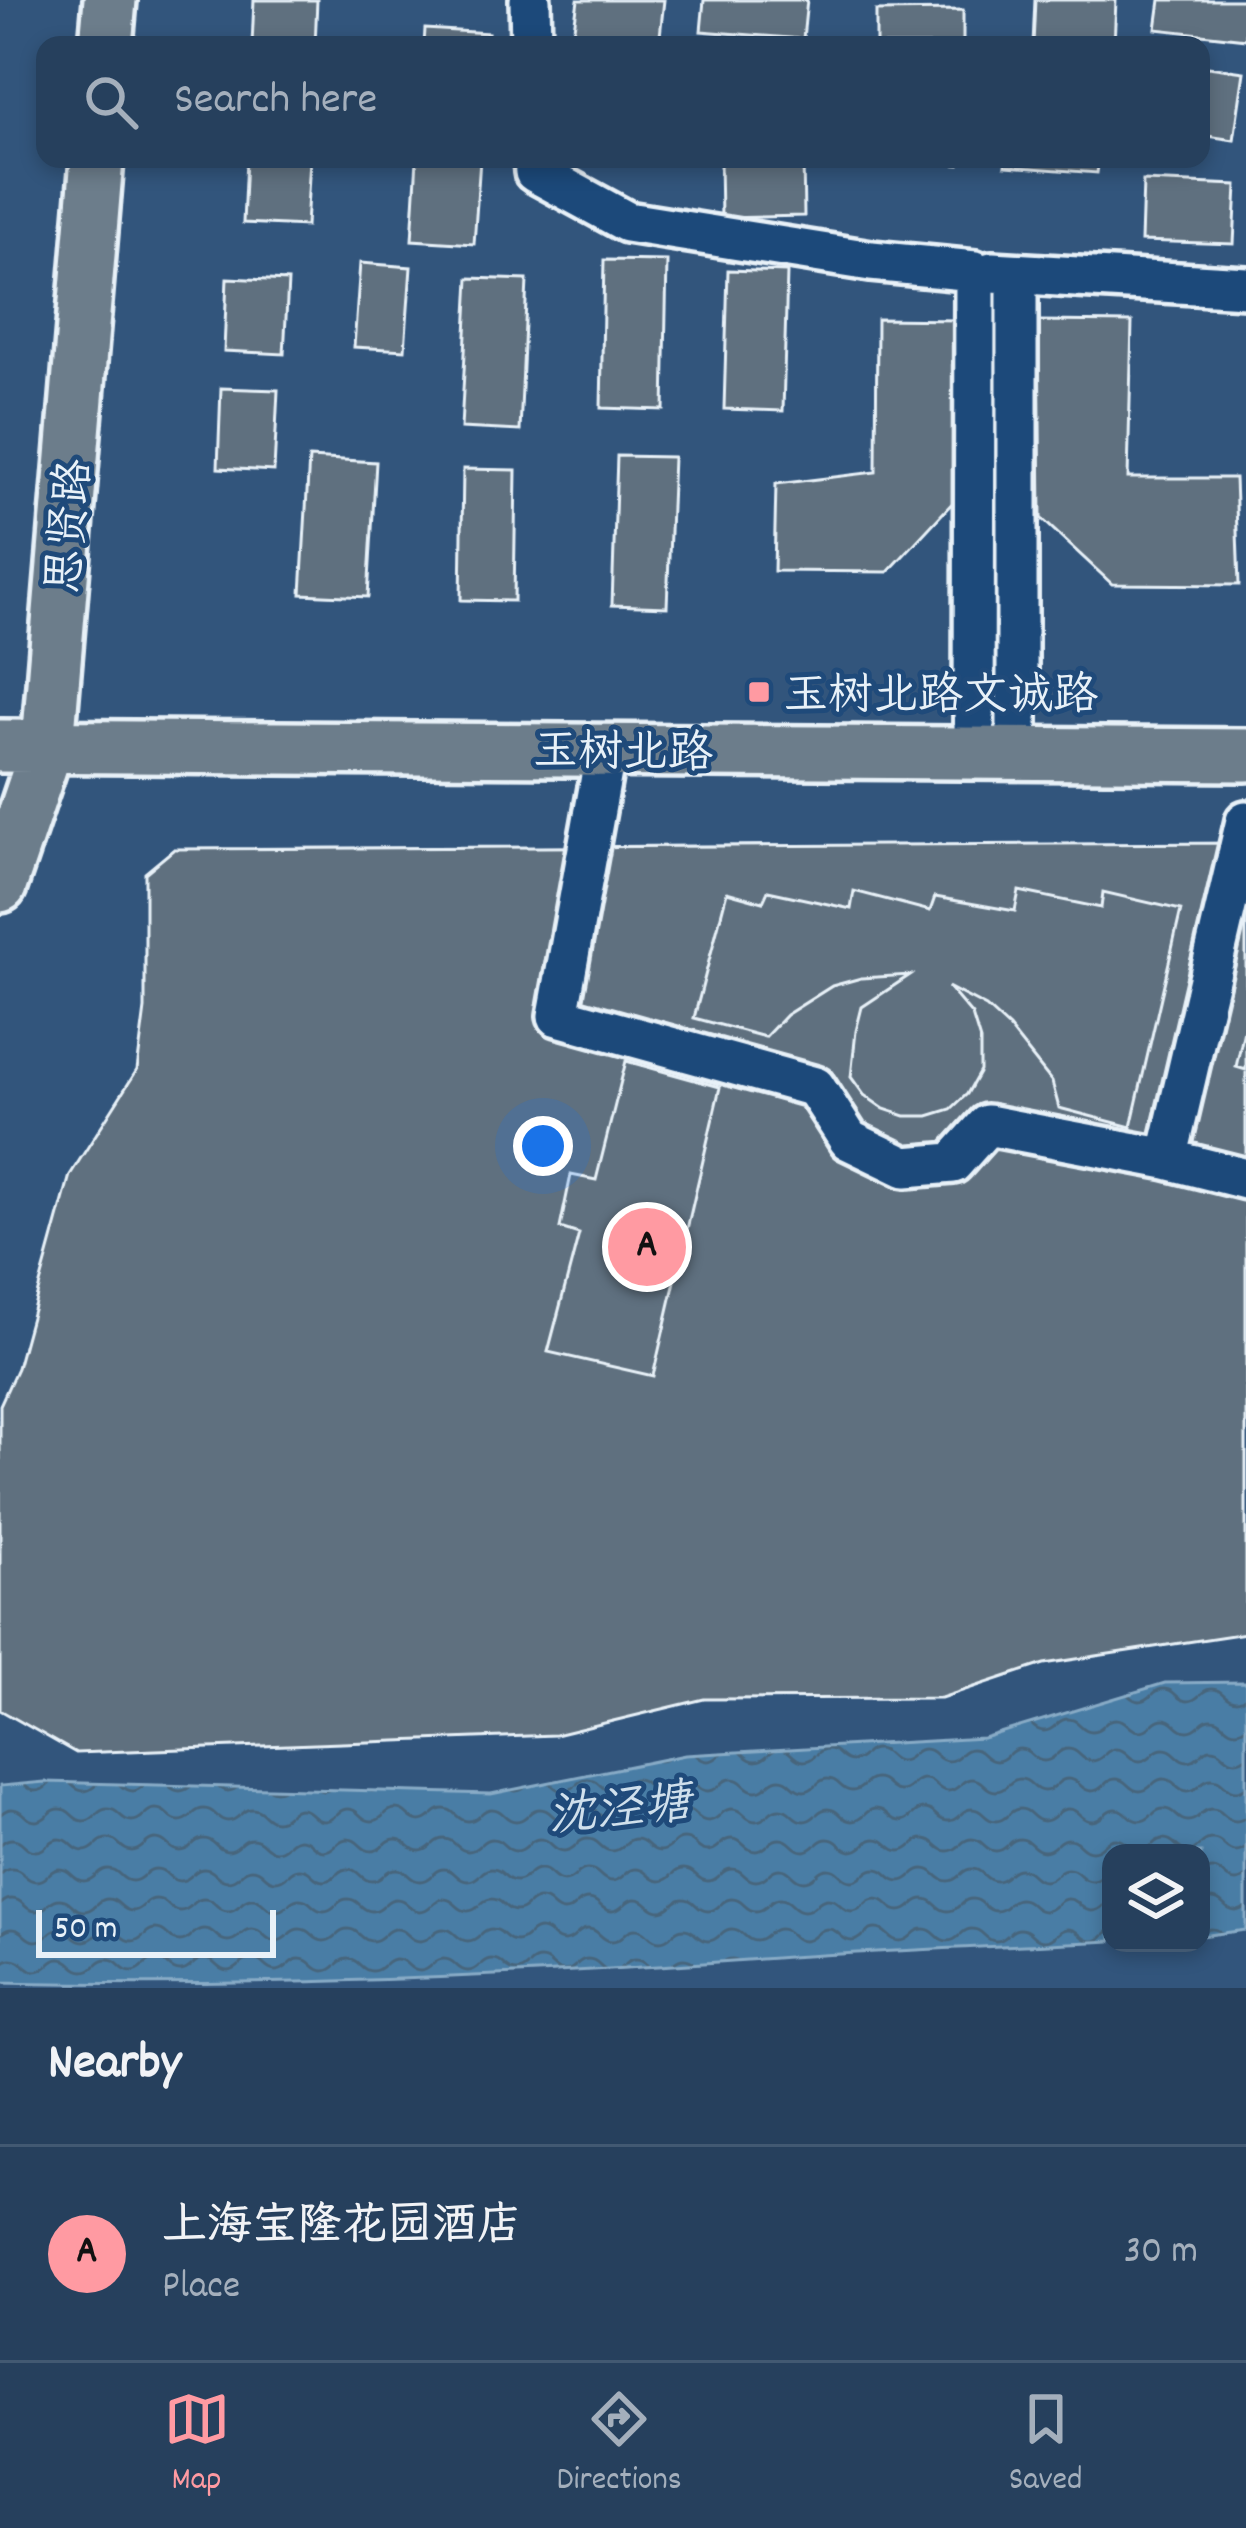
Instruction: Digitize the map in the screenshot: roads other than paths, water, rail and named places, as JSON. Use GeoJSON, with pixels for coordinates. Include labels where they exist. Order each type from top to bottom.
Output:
{"type":"FeatureCollection","features":[{"type":"Feature","properties":{"kind":"main road"},"geometry":{"type":"LineString","coordinates":[[107,36],[110,0]]}},
{"type":"Feature","properties":{"kind":"main road","name":"思贤路"},"geometry":{"type":"LineString","coordinates":[[0,886],[24,745],[96,168]]}},
{"type":"Feature","properties":{"kind":"main road","name":"玉树北路"},"geometry":{"type":"LineString","coordinates":[[24,745],[1246,755]]}},
{"type":"Feature","properties":{"kind":"street"},"geometry":{"type":"LineString","coordinates":[[530,0],[531,36]]}},
{"type":"Feature","properties":{"kind":"street"},"geometry":{"type":"LineString","coordinates":[[535,168],[627,222],[871,261],[1246,287]]}},
{"type":"Feature","properties":{"kind":"street"},"geometry":{"type":"LineString","coordinates":[[975,271],[995,753]]}},
{"type":"Feature","properties":{"kind":"street"},"geometry":{"type":"LineString","coordinates":[[995,753],[1017,274]]}},
{"type":"Feature","properties":{"kind":"street"},"geometry":{"type":"LineString","coordinates":[[606,749],[558,1016],[815,1087],[849,1140],[904,1167],[953,1163],[987,1125],[1246,1179]]}},
{"type":"Feature","properties":{"kind":"street"},"geometry":{"type":"LineString","coordinates":[[1167,1159],[1246,821]]}},
{"type":"Feature","properties":{"kind":"water","name":"沈泾塘"},"geometry":{"type":"Polygon","coordinates":[[[1246,1682],[1246,1930],[1210,1935],[1210,1844],[1102,1844],[1102,1941],[374,1980],[0,1982],[0,1786],[45,1782],[491,1794],[685,1755],[983,1738],[1165,1683],[1246,1682]]]}},
{"type":"Feature","properties":{"kind":"place","name":"玉树北路文诚路"},"geometry":{"type":"Point","coordinates":[759,692]}},
{"type":"Feature","properties":{"kind":"place","name":"上海宝隆花园酒店"},"geometry":{"type":"Point","coordinates":[647,1247]}}]}
